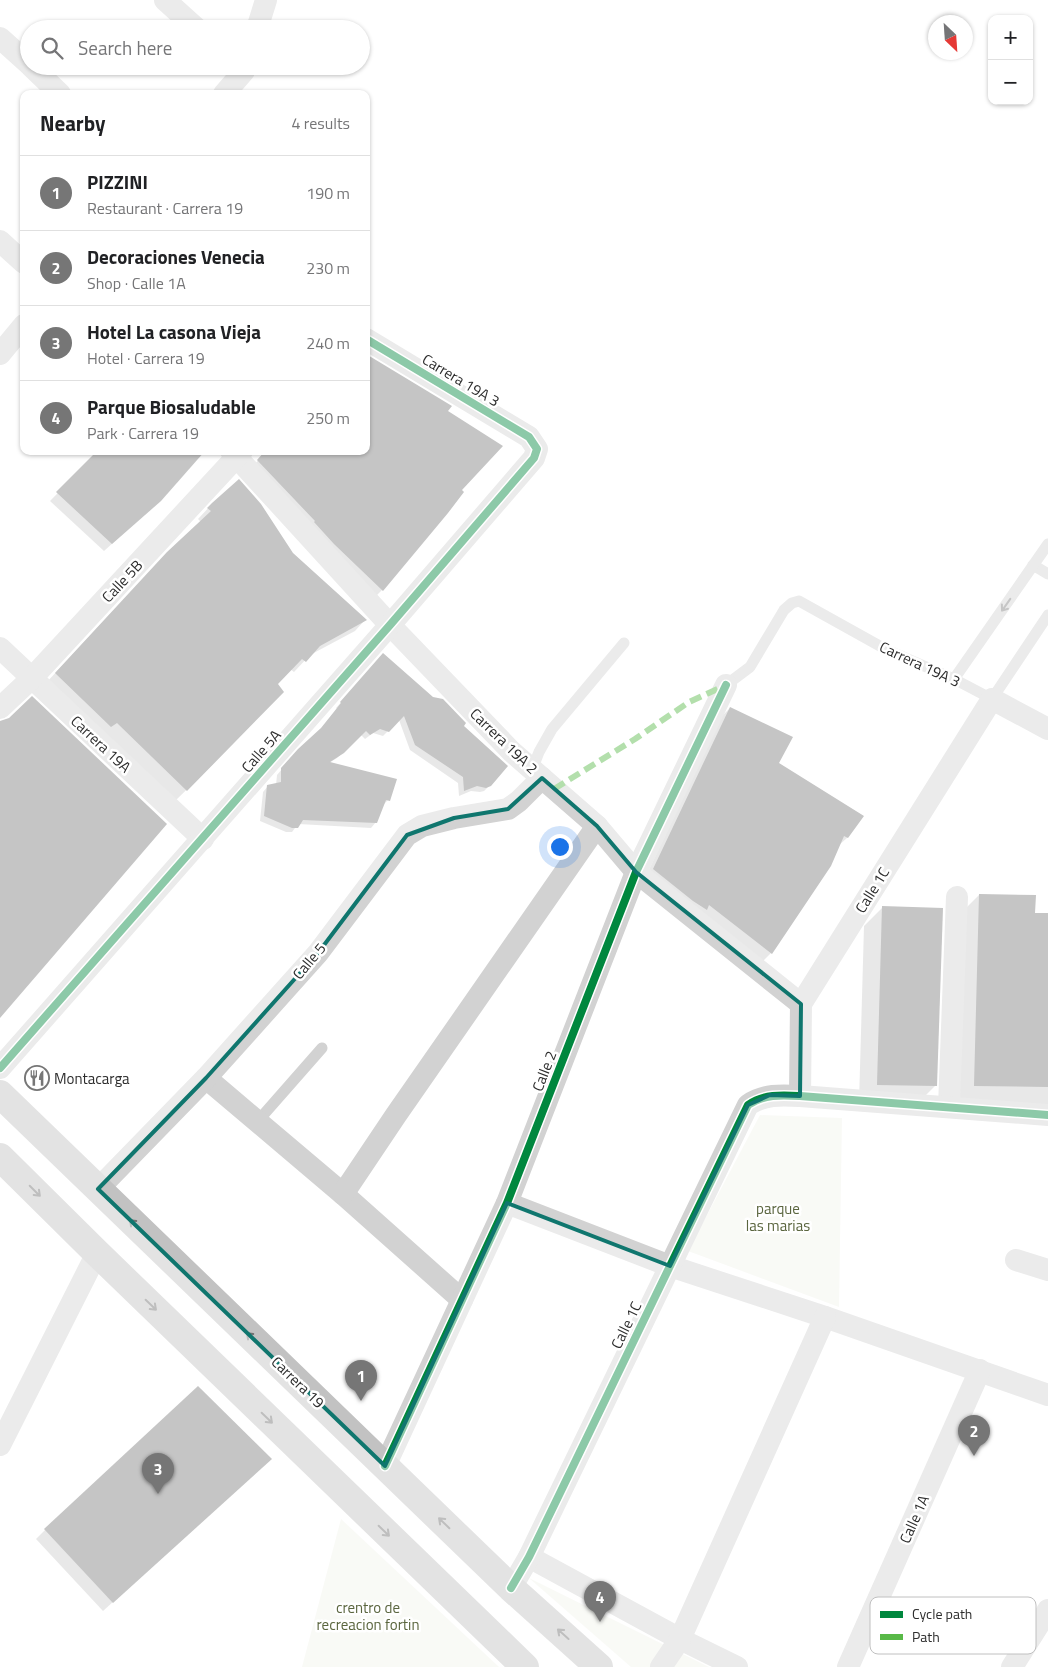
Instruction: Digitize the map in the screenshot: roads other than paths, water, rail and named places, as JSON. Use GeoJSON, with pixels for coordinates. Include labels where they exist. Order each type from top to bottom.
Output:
{"type":"FeatureCollection","features":[{"type":"Feature","properties":{"kind":"highway","name":"Carrera 19"},"geometry":{"type":"LineString","coordinates":[[0,1094],[511,1588],[599,1667]]}},
{"type":"Feature","properties":{"kind":"highway"},"geometry":{"type":"LineString","coordinates":[[0,1157],[525,1667]]}},
{"type":"Feature","properties":{"kind":"street"},"geometry":{"type":"LineString","coordinates":[[165,0],[187,20]]}},
{"type":"Feature","properties":{"kind":"street"},"geometry":{"type":"LineString","coordinates":[[260,20],[266,0]]}},
{"type":"Feature","properties":{"kind":"street"},"geometry":{"type":"LineString","coordinates":[[0,38],[20,56]]}},
{"type":"Feature","properties":{"kind":"street"},"geometry":{"type":"LineString","coordinates":[[40,75],[56,90]]}},
{"type":"Feature","properties":{"kind":"street"},"geometry":{"type":"LineString","coordinates":[[227,90],[238,75]]}},
{"type":"Feature","properties":{"kind":"street"},"geometry":{"type":"LineString","coordinates":[[0,241],[20,259]]}},
{"type":"Feature","properties":{"kind":"street"},"geometry":{"type":"LineString","coordinates":[[0,354],[20,330]]}},
{"type":"Feature","properties":{"kind":"street","name":"Carrera 19A 3"},"geometry":{"type":"LineString","coordinates":[[370,341],[529,437],[537,450]]}},
{"type":"Feature","properties":{"kind":"street","name":"Calle 5A"},"geometry":{"type":"LineString","coordinates":[[0,1068],[390,625],[534,458],[537,450]]}},
{"type":"Feature","properties":{"kind":"street","name":"Calle 5B"},"geometry":{"type":"LineString","coordinates":[[0,708],[32,678],[235,455]]}},
{"type":"Feature","properties":{"kind":"street","name":"Carrera 19A 2"},"geometry":{"type":"LineString","coordinates":[[239,455],[390,625],[510,751],[597,826],[636,872],[801,1004]]}},
{"type":"Feature","properties":{"kind":"street","name":"Carrera 19A"},"geometry":{"type":"LineString","coordinates":[[0,648],[203,839]]}},
{"type":"Feature","properties":{"kind":"street","name":"Calle 2"},"geometry":{"type":"LineString","coordinates":[[385,1466],[507,1203],[636,872],[726,685]]}},
{"type":"Feature","properties":{"kind":"street","name":"Carrera 19A 3"},"geometry":{"type":"LineString","coordinates":[[992,699],[1048,729]]}},
{"type":"Feature","properties":{"kind":"street","name":"Calle 1C"},"geometry":{"type":"LineString","coordinates":[[801,1004],[992,699]]}},
{"type":"Feature","properties":{"kind":"street","name":"Calle 5"},"geometry":{"type":"LineString","coordinates":[[98,1188],[206,1078],[318,953],[407,835],[422,826],[454,818],[508,809],[519,801],[537,774]]}},
{"type":"Feature","properties":{"kind":"street"},"geometry":{"type":"LineString","coordinates":[[343,1194],[597,826]]}},
{"type":"Feature","properties":{"kind":"street"},"geometry":{"type":"LineString","coordinates":[[949,1107],[957,897]]}},
{"type":"Feature","properties":{"kind":"street"},"geometry":{"type":"LineString","coordinates":[[801,1004],[800,1096],[1048,1115]]}},
{"type":"Feature","properties":{"kind":"street"},"geometry":{"type":"LineString","coordinates":[[206,1078],[343,1194],[462,1300]]}},
{"type":"Feature","properties":{"kind":"street","name":"Calle 1C"},"geometry":{"type":"LineString","coordinates":[[511,1588],[529,1557],[748,1105],[757,1099],[770,1095],[800,1096]]}},
{"type":"Feature","properties":{"kind":"street"},"geometry":{"type":"LineString","coordinates":[[507,1203],[670,1266],[825,1317],[1048,1395]]}},
{"type":"Feature","properties":{"kind":"street"},"geometry":{"type":"LineString","coordinates":[[0,1444],[97,1253]]}},
{"type":"Feature","properties":{"kind":"street"},"geometry":{"type":"LineString","coordinates":[[1016,1260],[1048,1270]]}},
{"type":"Feature","properties":{"kind":"street"},"geometry":{"type":"LineString","coordinates":[[661,1667],[680,1639],[825,1317]]}},
{"type":"Feature","properties":{"kind":"street","name":"Calle 1A"},"geometry":{"type":"LineString","coordinates":[[879,1597],[980,1370]]}},
{"type":"Feature","properties":{"kind":"street"},"geometry":{"type":"LineString","coordinates":[[529,1557],[680,1639],[737,1667]]}},
{"type":"Feature","properties":{"kind":"street"},"geometry":{"type":"LineString","coordinates":[[1036,1629],[1048,1610]]}},
{"type":"Feature","properties":{"kind":"street","name":"Calle 1A"},"geometry":{"type":"LineString","coordinates":[[848,1667],[870,1618]]}},
{"type":"Feature","properties":{"kind":"street"},"geometry":{"type":"LineString","coordinates":[[1012,1667],[1020,1654]]}},
{"type":"Feature","properties":{"kind":"lane"},"geometry":{"type":"LineString","coordinates":[[954,679],[1048,544]]}},
{"type":"Feature","properties":{"kind":"lane"},"geometry":{"type":"LineString","coordinates":[[1034,565],[1048,574]]}},
{"type":"Feature","properties":{"kind":"lane","name":"Carrera 19A 3"},"geometry":{"type":"LineString","coordinates":[[726,685],[750,667],[784,610],[792,603],[799,601],[887,650],[954,679],[992,699]]}},
{"type":"Feature","properties":{"kind":"lane"},"geometry":{"type":"LineString","coordinates":[[992,699],[1048,615]]}},
{"type":"Feature","properties":{"kind":"lane"},"geometry":{"type":"LineString","coordinates":[[537,774],[538,752],[552,729],[624,643]]}},
{"type":"Feature","properties":{"kind":"lane"},"geometry":{"type":"LineString","coordinates":[[257,1122],[322,1048]]}},
{"type":"Feature","properties":{"kind":"place","name":"Montacarga"},"geometry":{"type":"Point","coordinates":[37,1078]}},
{"type":"Feature","properties":{"kind":"place","name":"PIZZINI"},"geometry":{"type":"Point","coordinates":[361,1401]}},
{"type":"Feature","properties":{"kind":"place","name":"Decoraciones Venecia"},"geometry":{"type":"Point","coordinates":[974,1456]}},
{"type":"Feature","properties":{"kind":"place","name":"Hotel La casona Vieja"},"geometry":{"type":"Point","coordinates":[158,1494]}},
{"type":"Feature","properties":{"kind":"place","name":"Parque Biosaludable"},"geometry":{"type":"Point","coordinates":[600,1622]}},
{"type":"Feature","properties":{"kind":"park label","name":"parque las marias"},"geometry":{"type":"Point","coordinates":[778,1216]}},
{"type":"Feature","properties":{"kind":"park label","name":"crentro de recreacion fortin"},"geometry":{"type":"Point","coordinates":[368,1616]}}]}
